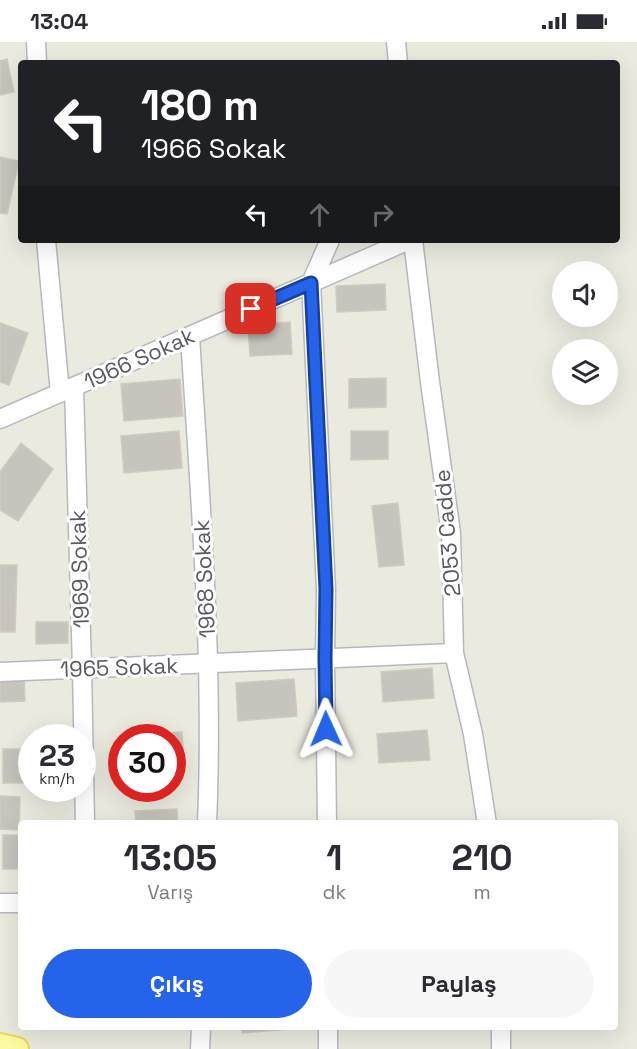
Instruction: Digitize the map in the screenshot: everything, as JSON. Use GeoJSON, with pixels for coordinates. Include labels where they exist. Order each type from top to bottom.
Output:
{"type":"FeatureCollection","features":[{"type":"Feature","properties":{"kind":"main road"},"geometry":{"type":"LineString","coordinates":[[0,1044],[17,1049]]}},
{"type":"Feature","properties":{"kind":"street"},"geometry":{"type":"LineString","coordinates":[[36,42],[37,60]]}},
{"type":"Feature","properties":{"kind":"street","name":"1969 Sokak"},"geometry":{"type":"LineString","coordinates":[[46,243],[67,390],[82,668],[85,820]]}},
{"type":"Feature","properties":{"kind":"street"},"geometry":{"type":"LineString","coordinates":[[327,820],[326,589],[311,283],[329,243]]}},
{"type":"Feature","properties":{"kind":"street","name":"1966 Sokak"},"geometry":{"type":"LineString","coordinates":[[0,419],[404,243]]}},
{"type":"Feature","properties":{"kind":"street","name":"2053 Cadde"},"geometry":{"type":"LineString","coordinates":[[411,243],[451,533],[454,653],[473,734],[486,820]]}},
{"type":"Feature","properties":{"kind":"street","name":"1968 Sokak"},"geometry":{"type":"LineString","coordinates":[[190,336],[209,663],[207,820]]}},
{"type":"Feature","properties":{"kind":"street","name":"1965 Sokak"},"geometry":{"type":"LineString","coordinates":[[0,672],[454,653]]}},
{"type":"Feature","properties":{"kind":"street"},"geometry":{"type":"LineString","coordinates":[[0,903],[18,903]]}},
{"type":"Feature","properties":{"kind":"street"},"geometry":{"type":"LineString","coordinates":[[200,1049],[201,1030]]}},
{"type":"Feature","properties":{"kind":"street"},"geometry":{"type":"LineString","coordinates":[[328,1030],[328,1049]]}},
{"type":"Feature","properties":{"kind":"street"},"geometry":{"type":"LineString","coordinates":[[501,1030],[501,1049]]}},
{"type":"Feature","properties":{"kind":"building"},"geometry":{"type":"Polygon","coordinates":[[[7,59],[14,92],[0,95],[0,61],[7,59]]]}},
{"type":"Feature","properties":{"kind":"building"},"geometry":{"type":"Polygon","coordinates":[[[0,157],[18,161],[18,165],[7,214],[0,213],[0,157]]]}},
{"type":"Feature","properties":{"kind":"building"},"geometry":{"type":"Polygon","coordinates":[[[385,284],[386,310],[337,312],[336,286],[385,284]]]}},
{"type":"Feature","properties":{"kind":"building"},"geometry":{"type":"Polygon","coordinates":[[[290,322],[292,354],[250,356],[248,325],[290,322]]]}},
{"type":"Feature","properties":{"kind":"building"},"geometry":{"type":"Polygon","coordinates":[[[0,323],[28,333],[9,385],[0,382],[0,323]]]}},
{"type":"Feature","properties":{"kind":"building"},"geometry":{"type":"Polygon","coordinates":[[[386,378],[386,407],[349,408],[349,379],[386,378]]]}},
{"type":"Feature","properties":{"kind":"building"},"geometry":{"type":"Polygon","coordinates":[[[180,379],[183,416],[124,421],[121,384],[180,379]]]}},
{"type":"Feature","properties":{"kind":"building"},"geometry":{"type":"Polygon","coordinates":[[[179,431],[182,468],[124,473],[121,436],[179,431]]]}},
{"type":"Feature","properties":{"kind":"building"},"geometry":{"type":"Polygon","coordinates":[[[351,431],[388,431],[388,459],[351,460],[351,431]]]}},
{"type":"Feature","properties":{"kind":"building"},"geometry":{"type":"Polygon","coordinates":[[[21,443],[53,469],[18,521],[0,510],[0,472],[21,443]]]}},
{"type":"Feature","properties":{"kind":"building"},"geometry":{"type":"Polygon","coordinates":[[[398,503],[404,565],[379,567],[372,506],[398,503]]]}},
{"type":"Feature","properties":{"kind":"building"},"geometry":{"type":"Polygon","coordinates":[[[0,565],[17,565],[15,632],[0,632],[0,565]]]}},
{"type":"Feature","properties":{"kind":"building"},"geometry":{"type":"Polygon","coordinates":[[[36,622],[68,622],[68,643],[36,644],[36,622]]]}},
{"type":"Feature","properties":{"kind":"building"},"geometry":{"type":"Polygon","coordinates":[[[432,668],[434,698],[383,702],[381,672],[432,668]]]}},
{"type":"Feature","properties":{"kind":"building"},"geometry":{"type":"Polygon","coordinates":[[[24,678],[25,701],[0,702],[0,679],[24,678]]]}},
{"type":"Feature","properties":{"kind":"building"},"geometry":{"type":"Polygon","coordinates":[[[294,679],[297,716],[238,721],[236,683],[294,679]]]}},
{"type":"Feature","properties":{"kind":"building"},"geometry":{"type":"Polygon","coordinates":[[[427,730],[430,760],[379,763],[377,734],[427,730]]]}},
{"type":"Feature","properties":{"kind":"building"},"geometry":{"type":"Polygon","coordinates":[[[3,749],[18,749],[18,783],[3,783],[3,749]]]}},
{"type":"Feature","properties":{"kind":"building"},"geometry":{"type":"Polygon","coordinates":[[[0,796],[18,797],[20,802],[18,830],[0,829],[0,796]]]}},
{"type":"Feature","properties":{"kind":"building"},"geometry":{"type":"Polygon","coordinates":[[[177,809],[178,820],[136,820],[135,811],[177,809]]]}},
{"type":"Feature","properties":{"kind":"building"},"geometry":{"type":"Polygon","coordinates":[[[3,835],[18,835],[18,869],[3,869],[3,835]]]}},
{"type":"Feature","properties":{"kind":"building"},"geometry":{"type":"Polygon","coordinates":[[[242,1030],[277,1030],[242,1033],[242,1030]]]}},
{"type":"Feature","properties":{"kind":"route"},"geometry":{"type":"LineString","coordinates":[[251,309],[311,283],[326,589],[326,729]]}}]}
